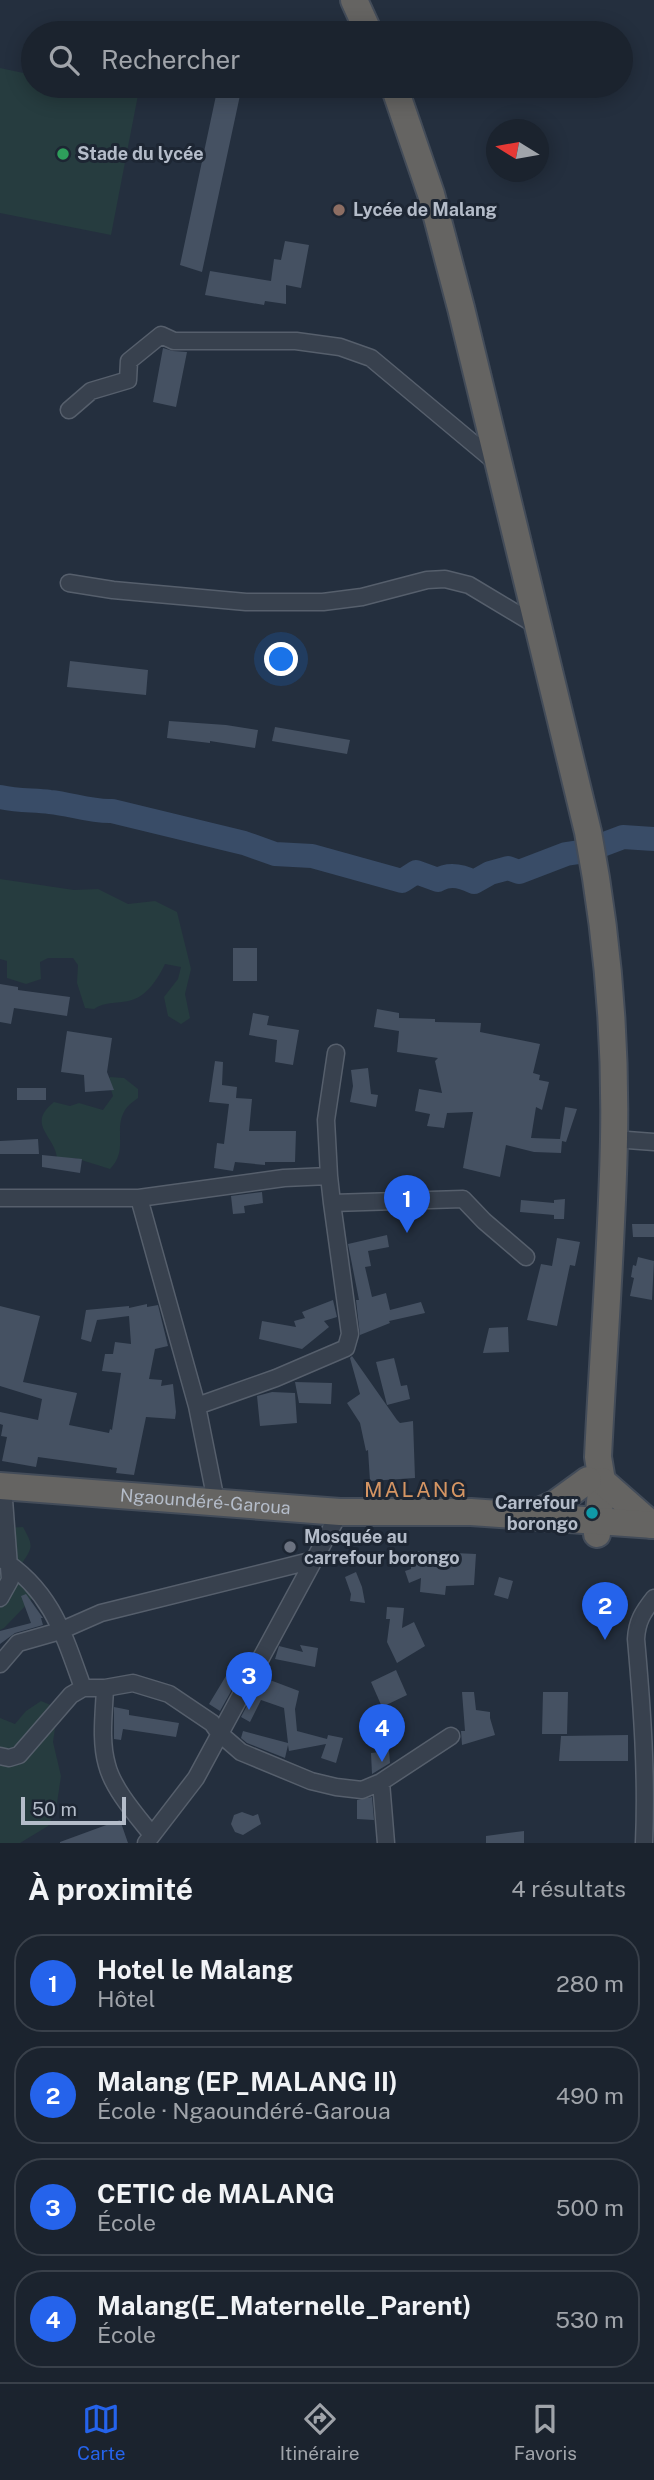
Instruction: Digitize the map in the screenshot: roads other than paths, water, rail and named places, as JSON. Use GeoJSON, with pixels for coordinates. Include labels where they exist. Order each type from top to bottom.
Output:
{"type":"FeatureCollection","features":[{"type":"Feature","properties":{"kind":"highway"},"geometry":{"type":"LineString","coordinates":[[354,0],[364,21]]}},
{"type":"Feature","properties":{"kind":"highway"},"geometry":{"type":"LineString","coordinates":[[398,98],[431,194],[589,832],[598,885],[612,1030],[614,1139],[596,1473],[589,1526]]}},
{"type":"Feature","properties":{"kind":"highway"},"geometry":{"type":"LineString","coordinates":[[530,1516],[555,1504],[596,1473]]}},
{"type":"Feature","properties":{"kind":"highway"},"geometry":{"type":"LineString","coordinates":[[596,1473],[653,1529]]}},
{"type":"Feature","properties":{"kind":"highway","name":"Ngaoundéré-Garoua"},"geometry":{"type":"LineString","coordinates":[[2,1486],[340,1512],[410,1514],[447,1511],[530,1516],[589,1526]]}},
{"type":"Feature","properties":{"kind":"highway","name":"Ngaoundéré-Garoua"},"geometry":{"type":"LineString","coordinates":[[410,1514],[446,1521],[653,1529]]}},
{"type":"Feature","properties":{"kind":"street"},"geometry":{"type":"LineString","coordinates":[[69,410],[91,391],[128,380],[129,361],[161,335],[174,341],[307,342],[340,346],[371,358],[500,466]]}},
{"type":"Feature","properties":{"kind":"street"},"geometry":{"type":"LineString","coordinates":[[69,583],[246,603],[310,603],[362,597],[427,580],[445,579],[469,585],[539,628]]}},
{"type":"Feature","properties":{"kind":"street"},"geometry":{"type":"LineString","coordinates":[[197,1406],[276,1378],[346,1348],[350,1334],[326,1150],[327,1110],[336,1053]]}},
{"type":"Feature","properties":{"kind":"street"},"geometry":{"type":"LineString","coordinates":[[614,1139],[654,1142]]}},
{"type":"Feature","properties":{"kind":"street"},"geometry":{"type":"LineString","coordinates":[[0,1198],[139,1198],[284,1178],[329,1176]]}},
{"type":"Feature","properties":{"kind":"street"},"geometry":{"type":"LineString","coordinates":[[139,1198],[197,1406],[216,1501]]}},
{"type":"Feature","properties":{"kind":"street"},"geometry":{"type":"LineString","coordinates":[[332,1203],[463,1199],[484,1221],[526,1256]]}},
{"type":"Feature","properties":{"kind":"street"},"geometry":{"type":"LineString","coordinates":[[0,1598],[10,1580],[5,1561],[2,1486]]}},
{"type":"Feature","properties":{"kind":"street"},"geometry":{"type":"LineString","coordinates":[[105,1688],[103,1729],[107,1768],[149,1839],[196,1778],[340,1512]]}},
{"type":"Feature","properties":{"kind":"street"},"geometry":{"type":"LineString","coordinates":[[0,1664],[18,1643],[60,1631],[101,1613],[314,1560]]}},
{"type":"Feature","properties":{"kind":"street"},"geometry":{"type":"LineString","coordinates":[[5,1561],[36,1587],[52,1608],[83,1688]]}},
{"type":"Feature","properties":{"kind":"street"},"geometry":{"type":"LineString","coordinates":[[642,1842],[650,1823],[650,1742],[636,1639],[637,1624],[654,1598]]}},
{"type":"Feature","properties":{"kind":"street"},"geometry":{"type":"LineString","coordinates":[[0,1756],[9,1758],[19,1755],[71,1695],[83,1688],[105,1688],[133,1683],[169,1694],[212,1723],[219,1733],[241,1752],[310,1781],[336,1787],[362,1790],[381,1782],[451,1736]]}},
{"type":"Feature","properties":{"kind":"street"},"geometry":{"type":"LineString","coordinates":[[381,1782],[386,1843]]}},
{"type":"Feature","properties":{"kind":"waterway"},"geometry":{"type":"LineString","coordinates":[[0,797],[112,811],[244,843],[275,854],[312,856],[402,881],[416,872],[438,880],[456,876],[474,882],[490,873],[508,868],[519,872],[623,837],[654,839]]}},
{"type":"Feature","properties":{"kind":"place","name":"Stade du lycée"},"geometry":{"type":"Point","coordinates":[63,154]}},
{"type":"Feature","properties":{"kind":"place","name":"Lycée de Malang"},"geometry":{"type":"Point","coordinates":[339,210]}},
{"type":"Feature","properties":{"kind":"place","name":"Hotel le Malang"},"geometry":{"type":"Point","coordinates":[407,1233]}},
{"type":"Feature","properties":{"kind":"place","name":"Carrefour borongo"},"geometry":{"type":"Point","coordinates":[592,1513]}},
{"type":"Feature","properties":{"kind":"place","name":"Mosquée au carrefour borongo"},"geometry":{"type":"Point","coordinates":[290,1547]}},
{"type":"Feature","properties":{"kind":"place","name":"Malang (EP_MALANG II)"},"geometry":{"type":"Point","coordinates":[605,1640]}},
{"type":"Feature","properties":{"kind":"place","name":"CETIC de MALANG"},"geometry":{"type":"Point","coordinates":[249,1710]}},
{"type":"Feature","properties":{"kind":"place","name":"Malang(E_Maternelle_Parent)"},"geometry":{"type":"Point","coordinates":[382,1762]}},
{"type":"Feature","properties":{"kind":"district","name":"MALANG"},"geometry":{"type":"Point","coordinates":[416,1490]}}]}
